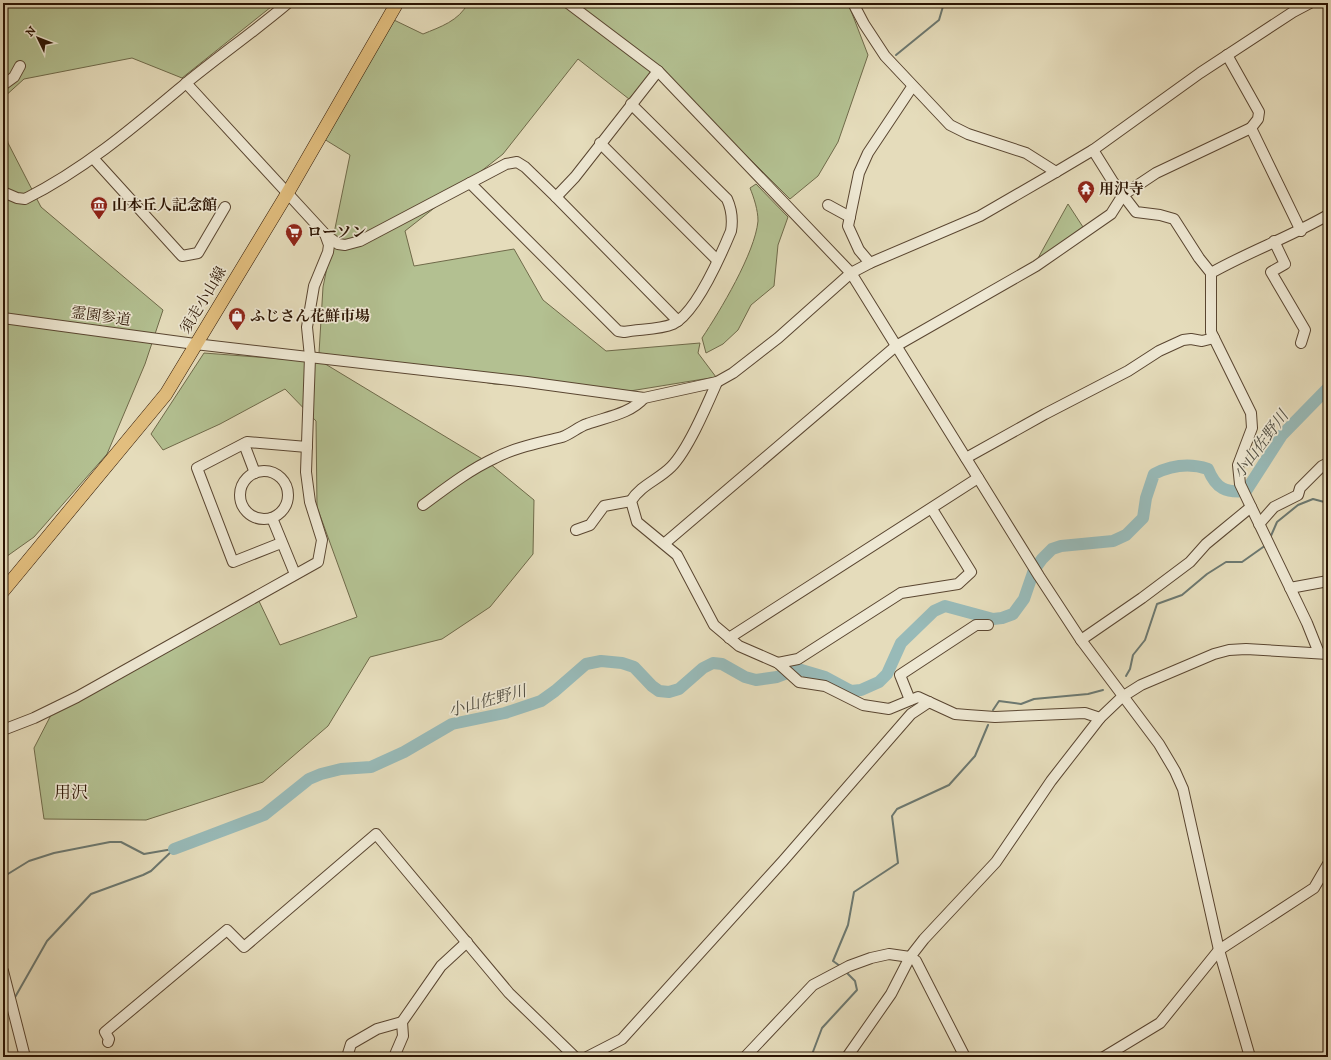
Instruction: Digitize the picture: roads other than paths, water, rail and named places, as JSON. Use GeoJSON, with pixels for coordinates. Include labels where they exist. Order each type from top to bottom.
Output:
{"type":"FeatureCollection","features":[{"type":"Feature","properties":{"kind":"main road","name":"須走小山線"},"geometry":{"type":"LineString","coordinates":[[3,590],[166,394],[287,194],[397,3]]}},
{"type":"Feature","properties":{"kind":"street"},"geometry":{"type":"LineString","coordinates":[[3,192],[17,198],[25,198],[93,158],[145,119],[186,83],[288,3]]}},
{"type":"Feature","properties":{"kind":"street"},"geometry":{"type":"LineString","coordinates":[[568,3],[658,71],[851,274],[1026,555],[1081,640],[1122,697],[1159,744],[1175,771],[1183,790],[1219,950],[1250,1057]]}},
{"type":"Feature","properties":{"kind":"street"},"geometry":{"type":"LineString","coordinates":[[852,3],[876,44],[912,87],[950,125],[968,134],[1026,153],[1056,172]]}},
{"type":"Feature","properties":{"kind":"street"},"geometry":{"type":"LineString","coordinates":[[423,505],[474,469],[496,457],[532,444],[564,436],[585,425],[623,413],[639,404],[644,398],[717,382],[742,368],[851,274],[870,263],[980,216],[1056,172],[1093,150],[1227,55],[1310,3]]}},
{"type":"Feature","properties":{"kind":"street"},"geometry":{"type":"LineString","coordinates":[[665,543],[896,346],[1036,266],[1111,214],[1123,195],[1156,173],[1251,128],[1258,119],[1258,112],[1227,55]]}},
{"type":"Feature","properties":{"kind":"street"},"geometry":{"type":"LineString","coordinates":[[3,85],[14,77],[20,66]]}},
{"type":"Feature","properties":{"kind":"street"},"geometry":{"type":"LineString","coordinates":[[556,197],[658,71]]}},
{"type":"Feature","properties":{"kind":"street"},"geometry":{"type":"LineString","coordinates":[[186,83],[287,194],[325,234],[338,244],[351,244],[506,164],[517,162],[525,167],[556,197],[678,321]]}},
{"type":"Feature","properties":{"kind":"street"},"geometry":{"type":"LineString","coordinates":[[870,263],[853,239],[848,226],[861,164],[912,87]]}},
{"type":"Feature","properties":{"kind":"street"},"geometry":{"type":"LineString","coordinates":[[470,183],[618,331],[624,332],[671,325],[685,316],[696,300],[717,260],[733,222],[731,208],[727,199],[631,104]]}},
{"type":"Feature","properties":{"kind":"street"},"geometry":{"type":"LineString","coordinates":[[1251,128],[1301,231]]}},
{"type":"Feature","properties":{"kind":"street"},"geometry":{"type":"LineString","coordinates":[[600,143],[717,260]]}},
{"type":"Feature","properties":{"kind":"street"},"geometry":{"type":"LineString","coordinates":[[847,1057],[891,994],[910,956],[996,862],[1051,781],[1100,718],[1122,697],[1141,685],[1214,654],[1229,650],[1324,653],[1290,588],[1240,484],[1238,465],[1252,428],[1251,413],[1212,332],[1212,272],[1198,258],[1174,219],[1160,215],[1136,212],[1093,150]]}},
{"type":"Feature","properties":{"kind":"street"},"geometry":{"type":"LineString","coordinates":[[93,158],[182,256],[198,253],[225,207]]}},
{"type":"Feature","properties":{"kind":"street"},"geometry":{"type":"LineString","coordinates":[[828,205],[850,217]]}},
{"type":"Feature","properties":{"kind":"street"},"geometry":{"type":"LineString","coordinates":[[1212,272],[1240,256],[1301,231],[1328,215]]}},
{"type":"Feature","properties":{"kind":"street"},"geometry":{"type":"LineString","coordinates":[[3,730],[34,718],[76,697],[318,562],[322,540],[310,502],[306,472],[310,357],[307,327],[314,286],[328,252],[329,245],[325,234]]}},
{"type":"Feature","properties":{"kind":"street"},"geometry":{"type":"LineString","coordinates":[[1274,241],[1285,264],[1271,272],[1305,330],[1305,336],[1301,343]]}},
{"type":"Feature","properties":{"kind":"street","name":"霊園参道"},"geometry":{"type":"LineString","coordinates":[[3,318],[195,344],[644,398]]}},
{"type":"Feature","properties":{"kind":"street"},"geometry":{"type":"LineString","coordinates":[[966,458],[1045,414],[1128,371],[1159,351],[1183,340],[1191,339],[1202,341],[1214,338]]}},
{"type":"Feature","properties":{"kind":"street"},"geometry":{"type":"LineString","coordinates":[[576,530],[590,525],[604,506],[631,501],[648,483],[671,467],[681,453],[717,382]]}},
{"type":"Feature","properties":{"kind":"street"},"geometry":{"type":"LineString","coordinates":[[281,543],[233,562],[197,468],[244,444],[307,447]]}},
{"type":"Feature","properties":{"kind":"street"},"geometry":{"type":"LineString","coordinates":[[244,444],[255,473]]}},
{"type":"Feature","properties":{"kind":"street"},"geometry":{"type":"LineString","coordinates":[[1260,524],[1274,507],[1298,495],[1300,488],[1322,466],[1328,463]]}},
{"type":"Feature","properties":{"kind":"street"},"geometry":{"type":"LineString","coordinates":[[270,472],[283,480],[286,487],[287,502],[284,509],[272,518],[256,518],[244,507],[241,492],[248,478],[255,473],[270,472]]}},
{"type":"Feature","properties":{"kind":"street"},"geometry":{"type":"LineString","coordinates":[[729,638],[932,509],[978,478]]}},
{"type":"Feature","properties":{"kind":"street"},"geometry":{"type":"LineString","coordinates":[[631,501],[637,522],[665,543],[677,555],[714,625],[739,646],[779,665],[799,682],[825,686],[863,705],[879,708],[889,709],[918,697],[955,714],[1009,717],[1085,713],[1100,718]]}},
{"type":"Feature","properties":{"kind":"street"},"geometry":{"type":"LineString","coordinates":[[1081,640],[1142,598],[1190,562],[1206,544],[1249,504]]}},
{"type":"Feature","properties":{"kind":"street"},"geometry":{"type":"LineString","coordinates":[[779,665],[798,660],[901,593],[958,584],[972,572],[932,509]]}},
{"type":"Feature","properties":{"kind":"street"},"geometry":{"type":"LineString","coordinates":[[272,518],[295,574]]}},
{"type":"Feature","properties":{"kind":"street"},"geometry":{"type":"LineString","coordinates":[[1290,588],[1328,581]]}},
{"type":"Feature","properties":{"kind":"street"},"geometry":{"type":"LineString","coordinates":[[910,700],[900,675],[976,625],[988,625]]}},
{"type":"Feature","properties":{"kind":"street"},"geometry":{"type":"LineString","coordinates":[[587,1057],[622,1039],[783,860],[911,714],[929,702]]}},
{"type":"Feature","properties":{"kind":"street"},"geometry":{"type":"LineString","coordinates":[[108,1042],[109,1039],[105,1032],[228,930],[244,946],[376,834],[509,993],[575,1057]]}},
{"type":"Feature","properties":{"kind":"street"},"geometry":{"type":"LineString","coordinates":[[1104,1057],[1160,1023],[1219,950],[1314,888],[1328,864]]}},
{"type":"Feature","properties":{"kind":"street"},"geometry":{"type":"LineString","coordinates":[[394,1057],[403,1036],[402,1022],[441,966],[467,942]]}},
{"type":"Feature","properties":{"kind":"street"},"geometry":{"type":"LineString","coordinates":[[744,1057],[779,1023],[813,985],[849,966],[890,954],[910,956],[916,961],[965,1057]]}},
{"type":"Feature","properties":{"kind":"street"},"geometry":{"type":"LineString","coordinates":[[3,971],[25,1057]]}},
{"type":"Feature","properties":{"kind":"street"},"geometry":{"type":"LineString","coordinates":[[347,1057],[351,1044],[377,1029],[402,1022]]}},
{"type":"Feature","properties":{"kind":"waterway"},"geometry":{"type":"LineString","coordinates":[[896,55],[939,20],[944,3]]}},
{"type":"Feature","properties":{"kind":"waterway","name":"小山佐野川"},"geometry":{"type":"LineString","coordinates":[[174,849],[264,815],[309,779],[321,774],[341,769],[371,767],[404,752],[452,724],[505,713],[541,701],[586,664],[601,661],[622,663],[634,667],[652,686],[659,691],[669,692],[679,689],[703,668],[713,663],[722,664],[745,677],[756,680],[777,677],[798,669],[825,677],[851,691],[861,690],[879,682],[887,674],[901,643],[934,611],[945,606],[993,619],[1002,618],[1013,614],[1024,599],[1034,570],[1052,549],[1061,546],[1113,541],[1126,535],[1143,518],[1146,498],[1154,474],[1174,467],[1201,467],[1208,469],[1214,481],[1222,488],[1233,491],[1246,491],[1282,435],[1328,388]]}},
{"type":"Feature","properties":{"kind":"waterway"},"geometry":{"type":"LineString","coordinates":[[1270,538],[1277,522],[1298,505],[1313,499],[1328,503]]}},
{"type":"Feature","properties":{"kind":"waterway"},"geometry":{"type":"LineString","coordinates":[[1126,676],[1130,669],[1133,655],[1145,640],[1157,604],[1182,595],[1207,574],[1226,562],[1242,562],[1266,545]]}},
{"type":"Feature","properties":{"kind":"waterway"},"geometry":{"type":"LineString","coordinates":[[993,710],[999,701],[1021,704],[1034,699],[1088,694],[1103,690]]}},
{"type":"Feature","properties":{"kind":"waterway"},"geometry":{"type":"LineString","coordinates":[[840,966],[833,961],[848,925],[854,892],[898,863],[892,816],[897,809],[949,785],[975,756],[988,725]]}},
{"type":"Feature","properties":{"kind":"waterway"},"geometry":{"type":"LineString","coordinates":[[3,877],[29,861],[54,853],[110,842],[121,842],[144,854],[173,849]]}},
{"type":"Feature","properties":{"kind":"waterway"},"geometry":{"type":"LineString","coordinates":[[14,999],[47,941],[91,894],[151,871],[174,849]]}},
{"type":"Feature","properties":{"kind":"waterway"},"geometry":{"type":"LineString","coordinates":[[811,1057],[822,1028],[857,990],[855,981],[846,972]]}},
{"type":"Feature","properties":{"kind":"waterway"},"geometry":{"type":"LineString","coordinates":[[3,1011],[9,1005]]}},
{"type":"Feature","properties":{"kind":"place","name":"用沢寺"},"geometry":{"type":"Point","coordinates":[1086,204]}},
{"type":"Feature","properties":{"kind":"place","name":"山本丘人記念館"},"geometry":{"type":"Point","coordinates":[99,220]}},
{"type":"Feature","properties":{"kind":"place","name":"ローソン"},"geometry":{"type":"Point","coordinates":[294,247]}},
{"type":"Feature","properties":{"kind":"place","name":"ふじさん花鮮市場"},"geometry":{"type":"Point","coordinates":[237,331]}},
{"type":"Feature","properties":{"kind":"district","name":"用沢"},"geometry":{"type":"Point","coordinates":[71,792]}}]}
